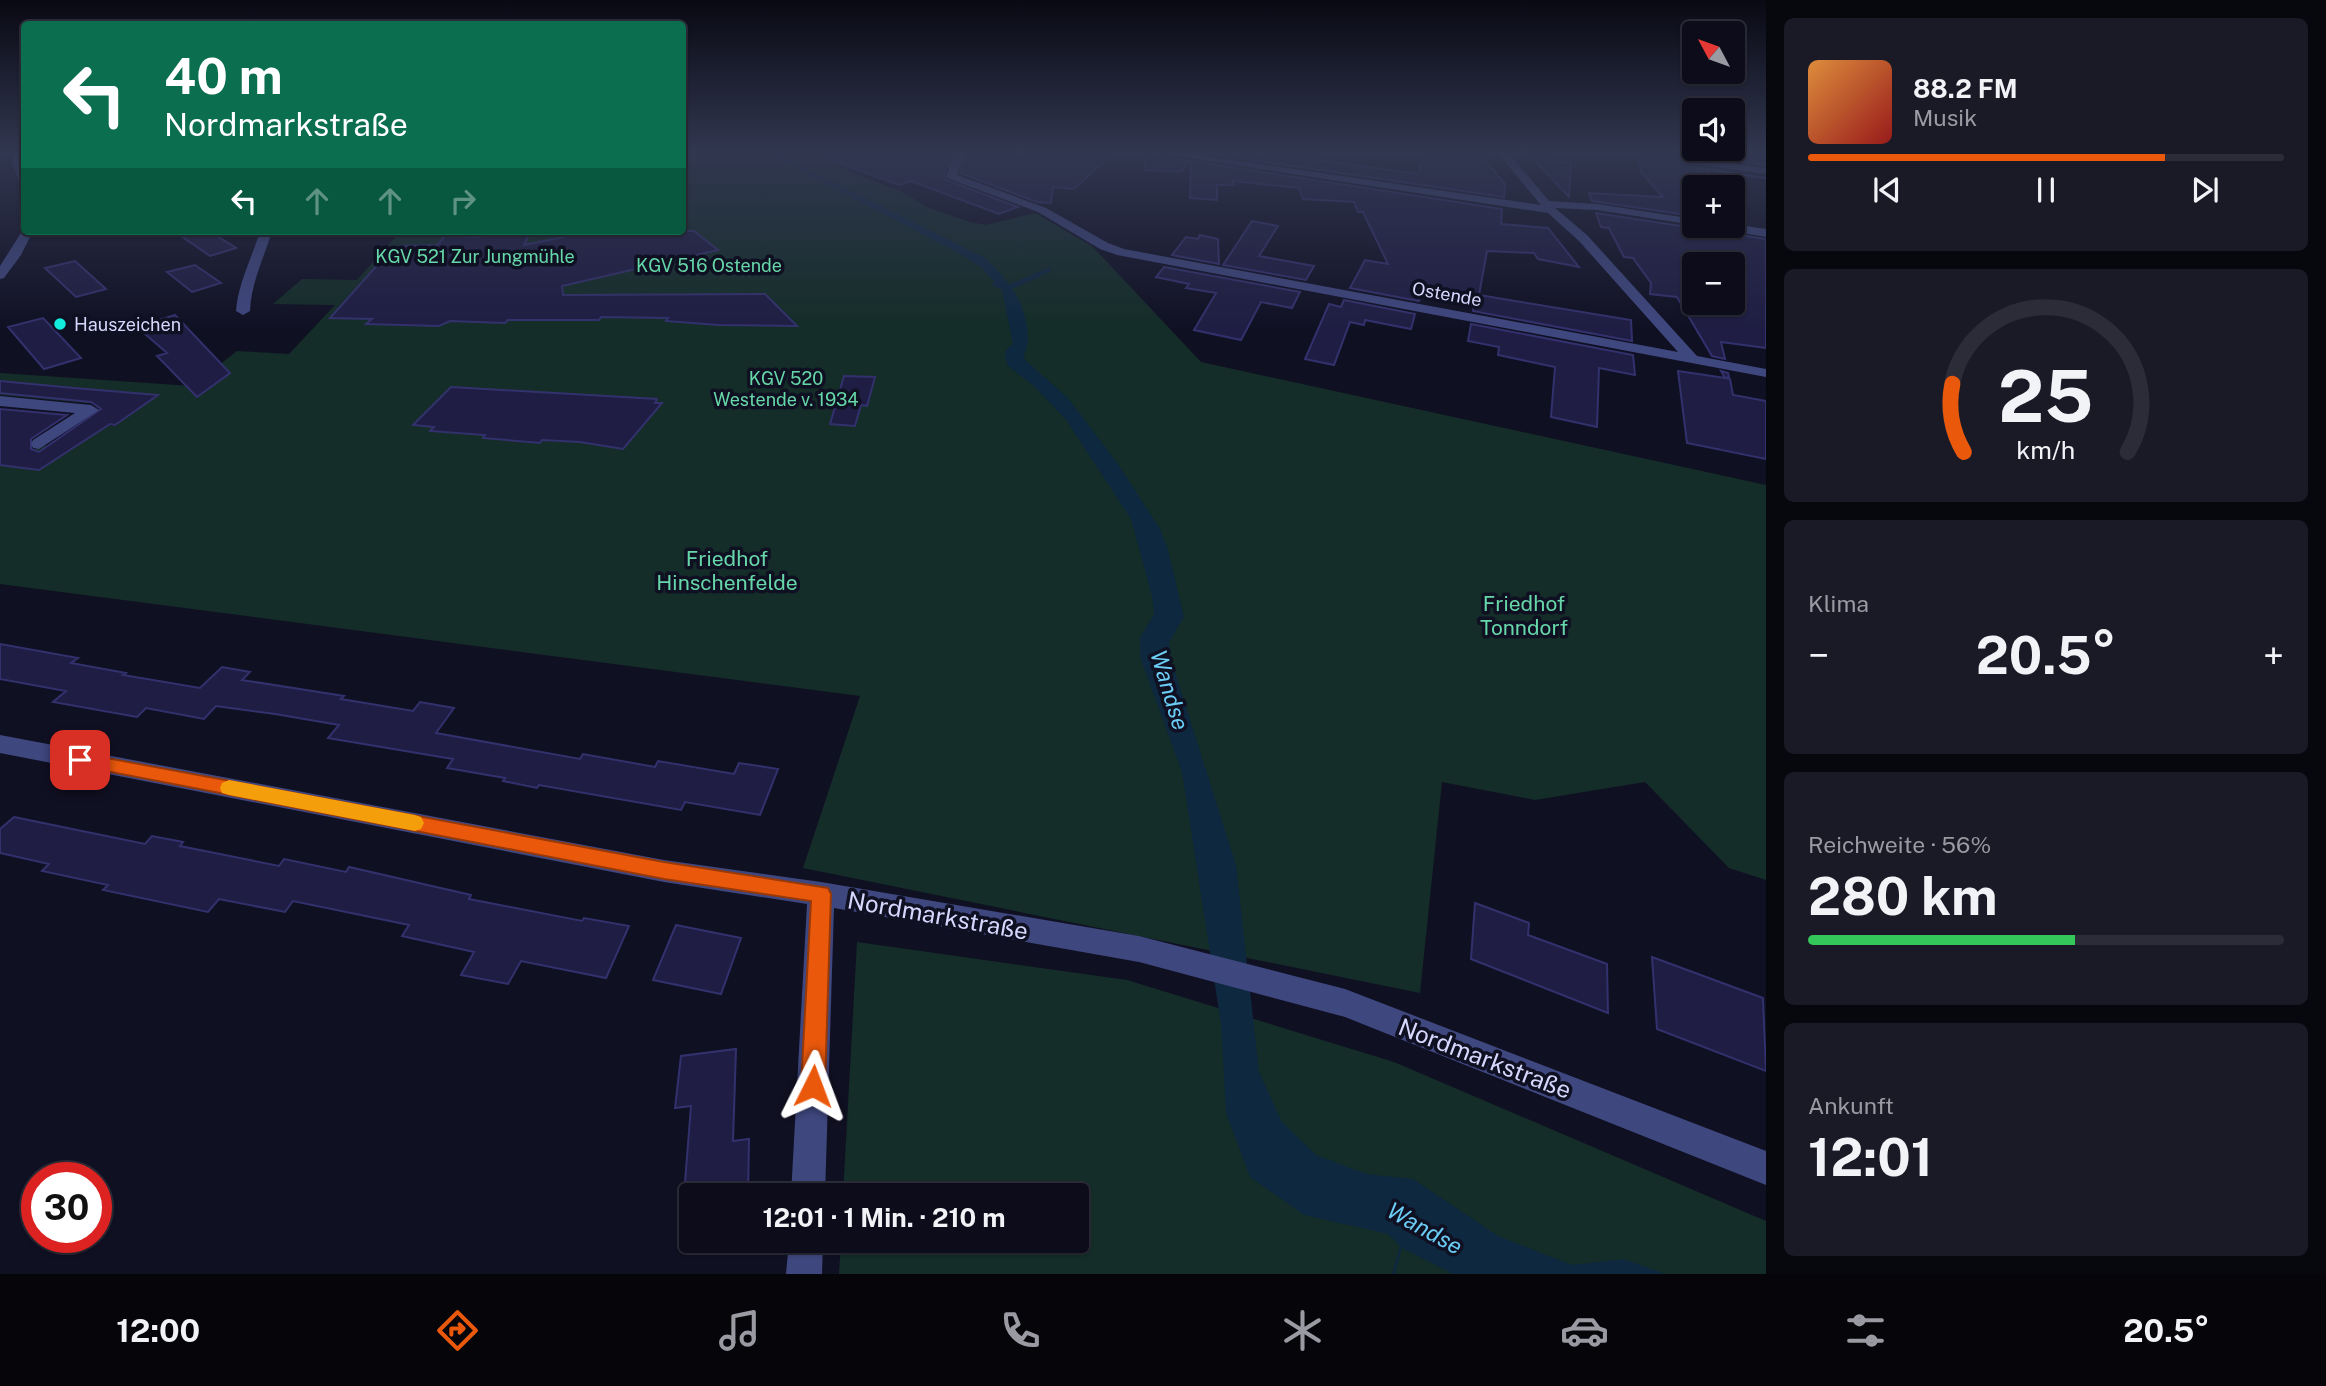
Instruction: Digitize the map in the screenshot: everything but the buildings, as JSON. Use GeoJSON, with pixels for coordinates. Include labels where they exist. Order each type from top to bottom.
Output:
{"type":"FeatureCollection","features":[{"type":"Feature","properties":{"kind":"street","name":"Ostende"},"geometry":{"type":"LineString","coordinates":[[1041,209],[1104,246],[1121,252],[1766,373]]}},
{"type":"Feature","properties":{"kind":"street"},"geometry":{"type":"LineString","coordinates":[[1552,209],[1583,238],[1691,358]]}},
{"type":"Feature","properties":{"kind":"street"},"geometry":{"type":"LineString","coordinates":[[1613,209],[1682,220]]}},
{"type":"Feature","properties":{"kind":"street"},"geometry":{"type":"LineString","coordinates":[[1745,230],[1766,233]]}},
{"type":"Feature","properties":{"kind":"street"},"geometry":{"type":"LineString","coordinates":[[0,275],[15,255],[25,235]]}},
{"type":"Feature","properties":{"kind":"street"},"geometry":{"type":"LineString","coordinates":[[243,311],[244,290],[265,235]]}},
{"type":"Feature","properties":{"kind":"street"},"geometry":{"type":"LineString","coordinates":[[0,401],[91,410],[39,444]]}},
{"type":"Feature","properties":{"kind":"street","name":"Nordmarkstraße"},"geometry":{"type":"LineString","coordinates":[[0,744],[664,871],[821,894],[1139,949],[1345,1003],[1766,1168]]}},
{"type":"Feature","properties":{"kind":"street"},"geometry":{"type":"LineString","coordinates":[[809,1183],[821,894]]}},
{"type":"Feature","properties":{"kind":"street"},"geometry":{"type":"LineString","coordinates":[[804,1274],[805,1253]]}},
{"type":"Feature","properties":{"kind":"green space"},"geometry":{"type":"Polygon","coordinates":[[[686,209],[934,209],[986,225],[1035,213],[1092,246],[1201,362],[1766,485],[1766,880],[1729,868],[1645,782],[1535,800],[1442,782],[1420,993],[803,868],[860,696],[0,584],[0,465],[10,466],[42,445],[49,446],[85,423],[115,426],[140,408],[0,395],[0,373],[192,386],[237,351],[289,354],[335,305],[273,304],[302,279],[357,280],[397,235],[686,235],[686,209]]]}},
{"type":"Feature","properties":{"kind":"green space"},"geometry":{"type":"Polygon","coordinates":[[[857,942],[1127,980],[1394,1062],[1766,1221],[1766,1274],[839,1274],[840,1253],[1089,1253],[1089,1183],[844,1183],[857,942]]]}},
{"type":"Feature","properties":{"kind":"water","name":"Wandse"},"geometry":{"type":"Polygon","coordinates":[[[874,209],[889,209],[985,258],[1002,275],[1015,293],[1024,313],[1028,344],[1024,359],[1068,398],[1118,464],[1160,529],[1168,550],[1184,617],[1169,642],[1170,656],[1236,865],[1259,1072],[1282,1122],[1316,1155],[1367,1174],[1413,1179],[1498,1236],[1572,1265],[1624,1259],[1665,1274],[1453,1274],[1402,1248],[1395,1274],[1392,1274],[1400,1246],[1388,1234],[1304,1215],[1250,1177],[1226,1113],[1221,1024],[1182,772],[1140,657],[1140,638],[1154,614],[1152,596],[1131,519],[1066,420],[1034,386],[1008,366],[1006,350],[1013,344],[1002,290],[992,285],[994,281],[982,268],[959,253],[874,209]]]}},
{"type":"Feature","properties":{"kind":"waterway"},"geometry":{"type":"LineString","coordinates":[[1034,276],[1049,270]]}},
{"type":"Feature","properties":{"kind":"waterway"},"geometry":{"type":"LineString","coordinates":[[1010,287],[1038,275]]}},
{"type":"Feature","properties":{"kind":"slow traffic"},"geometry":{"type":"LineString","coordinates":[[229,788],[415,823]]}},
{"type":"Feature","properties":{"kind":"place","name":"Hauszeichen"},"geometry":{"type":"Point","coordinates":[60,324]}},
{"type":"Feature","properties":{"kind":"route"},"geometry":{"type":"LineString","coordinates":[[80,760],[664,871],[821,894],[813,1086]]}},
{"type":"Feature","properties":{"kind":"park label","name":"KGV 521 Zur Jungmühle"},"geometry":{"type":"Point","coordinates":[475,256]}},
{"type":"Feature","properties":{"kind":"park label","name":"KGV 516 Ostende"},"geometry":{"type":"Point","coordinates":[709,265]}},
{"type":"Feature","properties":{"kind":"park label","name":"KGV 520 Westende v. 1934"},"geometry":{"type":"Point","coordinates":[786,388]}},
{"type":"Feature","properties":{"kind":"park label","name":"Friedhof Hinschenfelde"},"geometry":{"type":"Point","coordinates":[727,570]}},
{"type":"Feature","properties":{"kind":"park label","name":"Friedhof Tonndorf"},"geometry":{"type":"Point","coordinates":[1524,615]}}]}
